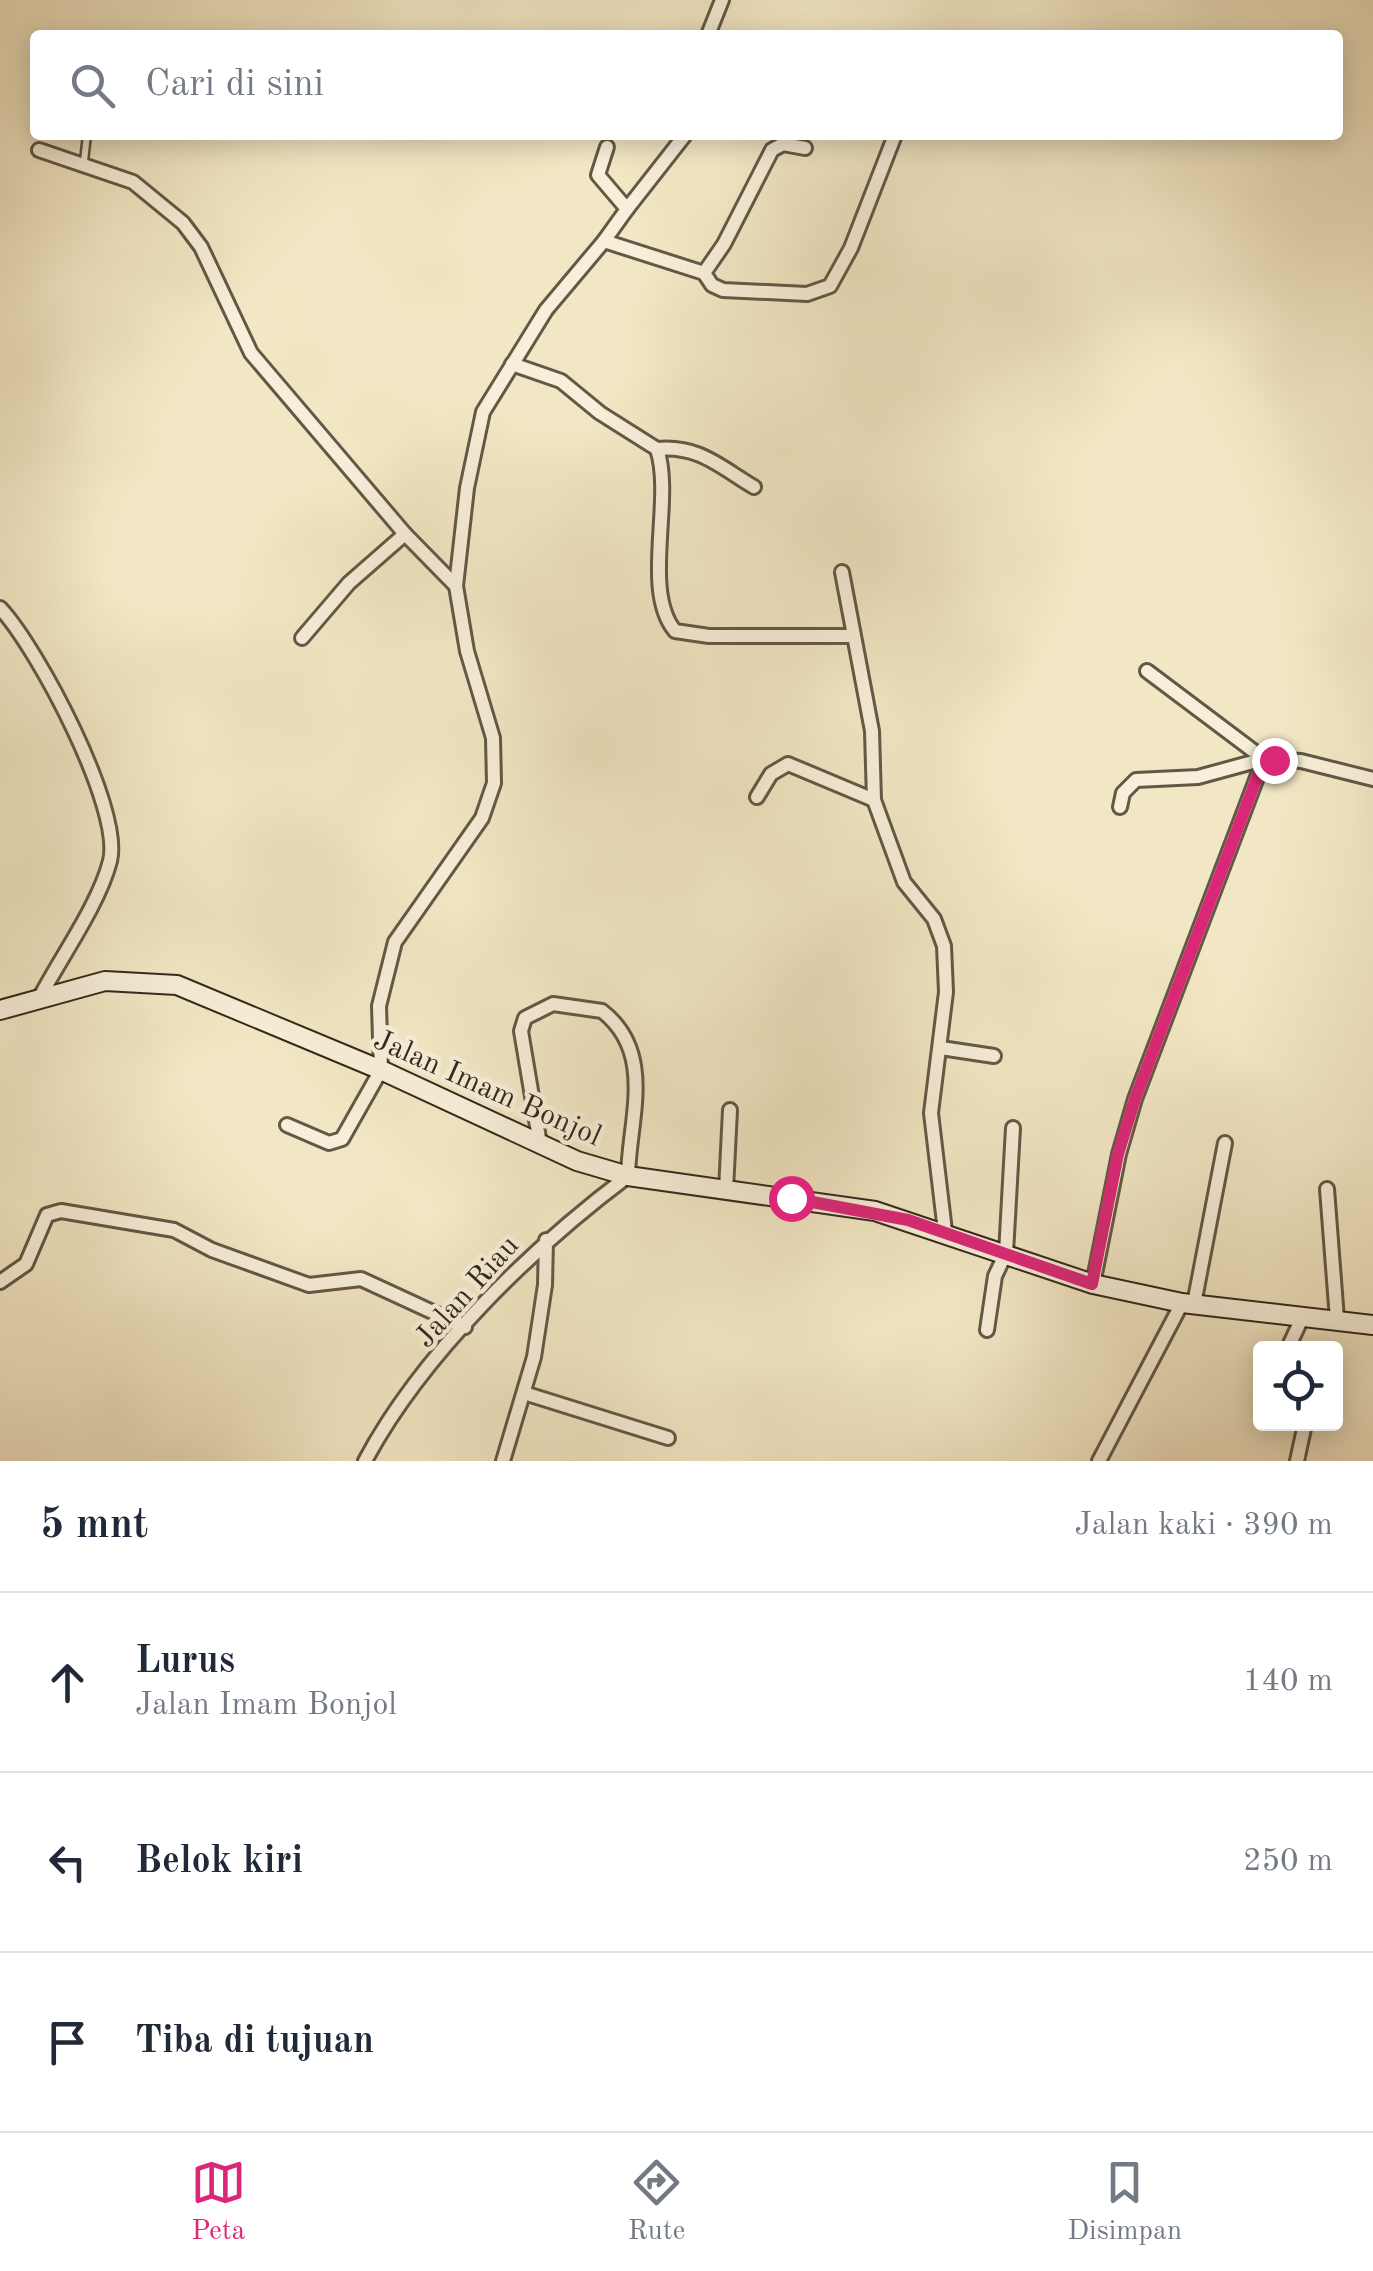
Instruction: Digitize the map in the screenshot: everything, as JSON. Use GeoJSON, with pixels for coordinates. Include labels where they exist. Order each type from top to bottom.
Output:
{"type":"FeatureCollection","features":[{"type":"Feature","properties":{"kind":"main road","name":"Jalan Imam Bonjol"},"geometry":{"type":"LineString","coordinates":[[0,1010],[104,981],[177,985],[380,1070],[540,1144],[628,1176],[834,1202],[945,1231],[1092,1284],[1188,1304],[1373,1325]]}},
{"type":"Feature","properties":{"kind":"street"},"geometry":{"type":"LineString","coordinates":[[710,30],[722,0]]}},
{"type":"Feature","properties":{"kind":"street"},"geometry":{"type":"LineString","coordinates":[[287,1126],[329,1142],[340,1142],[380,1070],[379,1006],[390,953],[406,921],[482,818],[494,783],[493,738],[467,651],[456,586],[474,444],[496,386],[546,310],[604,242],[681,140]]}},
{"type":"Feature","properties":{"kind":"street"},"geometry":{"type":"LineString","coordinates":[[604,242],[704,273],[716,288],[807,294],[830,286],[851,248],[893,140]]}},
{"type":"Feature","properties":{"kind":"street"},"geometry":{"type":"LineString","coordinates":[[704,273],[724,244],[772,150],[788,144],[805,148]]}},
{"type":"Feature","properties":{"kind":"street"},"geometry":{"type":"LineString","coordinates":[[607,147],[598,174],[627,209]]}},
{"type":"Feature","properties":{"kind":"street"},"geometry":{"type":"LineString","coordinates":[[39,150],[84,161],[154,194],[192,234],[251,354],[405,534],[456,586]]}},
{"type":"Feature","properties":{"kind":"street"},"geometry":{"type":"LineString","coordinates":[[512,364],[561,381],[600,413],[657,450],[690,448],[754,487]]}},
{"type":"Feature","properties":{"kind":"street"},"geometry":{"type":"LineString","coordinates":[[657,450],[662,472],[663,604],[676,631],[710,636],[852,636]]}},
{"type":"Feature","properties":{"kind":"street"},"geometry":{"type":"LineString","coordinates":[[302,638],[349,583],[405,534]]}},
{"type":"Feature","properties":{"kind":"street"},"geometry":{"type":"LineString","coordinates":[[842,572],[872,731],[874,800],[904,882],[941,930],[946,961],[941,1048],[932,1113],[945,1231]]}},
{"type":"Feature","properties":{"kind":"street"},"geometry":{"type":"LineString","coordinates":[[0,608],[24,637],[77,736],[112,827],[106,873],[40,997]]}},
{"type":"Feature","properties":{"kind":"street"},"geometry":{"type":"LineString","coordinates":[[1147,671],[1264,759]]}},
{"type":"Feature","properties":{"kind":"street"},"geometry":{"type":"LineString","coordinates":[[1092,1284],[1118,1154],[1135,1099],[1264,759]]}},
{"type":"Feature","properties":{"kind":"street"},"geometry":{"type":"LineString","coordinates":[[1120,807],[1123,792],[1136,780],[1198,777],[1264,759],[1301,761],[1373,778]]}},
{"type":"Feature","properties":{"kind":"street"},"geometry":{"type":"LineString","coordinates":[[757,797],[771,774],[788,764],[874,800]]}},
{"type":"Feature","properties":{"kind":"street"},"geometry":{"type":"LineString","coordinates":[[540,1144],[522,1023],[529,1012],[553,1004],[594,1008],[615,1024],[636,1078],[628,1176]]}},
{"type":"Feature","properties":{"kind":"street"},"geometry":{"type":"LineString","coordinates":[[941,1048],[994,1056]]}},
{"type":"Feature","properties":{"kind":"street"},"geometry":{"type":"LineString","coordinates":[[726,1190],[730,1110]]}},
{"type":"Feature","properties":{"kind":"street"},"geometry":{"type":"LineString","coordinates":[[988,1330],[996,1276],[1006,1253],[1013,1128]]}},
{"type":"Feature","properties":{"kind":"street"},"geometry":{"type":"LineString","coordinates":[[1099,1461],[1188,1304],[1224,1143]]}},
{"type":"Feature","properties":{"kind":"street","name":"Jalan Riau"},"geometry":{"type":"LineString","coordinates":[[364,1461],[393,1414],[465,1327],[546,1240],[628,1176]]}},
{"type":"Feature","properties":{"kind":"street"},"geometry":{"type":"LineString","coordinates":[[1328,1189],[1337,1320]]}},
{"type":"Feature","properties":{"kind":"street"},"geometry":{"type":"LineString","coordinates":[[0,1282],[26,1264],[47,1215],[61,1211],[174,1230],[212,1250],[309,1285],[361,1279],[465,1327]]}},
{"type":"Feature","properties":{"kind":"street"},"geometry":{"type":"LineString","coordinates":[[503,1461],[540,1325],[546,1240]]}},
{"type":"Feature","properties":{"kind":"street"},"geometry":{"type":"LineString","coordinates":[[1291,1341],[1303,1316]]}},
{"type":"Feature","properties":{"kind":"street"},"geometry":{"type":"LineString","coordinates":[[524,1393],[668,1438]]}},
{"type":"Feature","properties":{"kind":"street"},"geometry":{"type":"LineString","coordinates":[[1297,1461],[1303,1431]]}},
{"type":"Feature","properties":{"kind":"lane"},"geometry":{"type":"LineString","coordinates":[[84,161],[86,140]]}},
{"type":"Feature","properties":{"kind":"route"},"geometry":{"type":"LineString","coordinates":[[791,1198],[834,1202],[908,1220],[1092,1284],[1118,1154],[1135,1099],[1264,759],[1274,760]]}}]}
